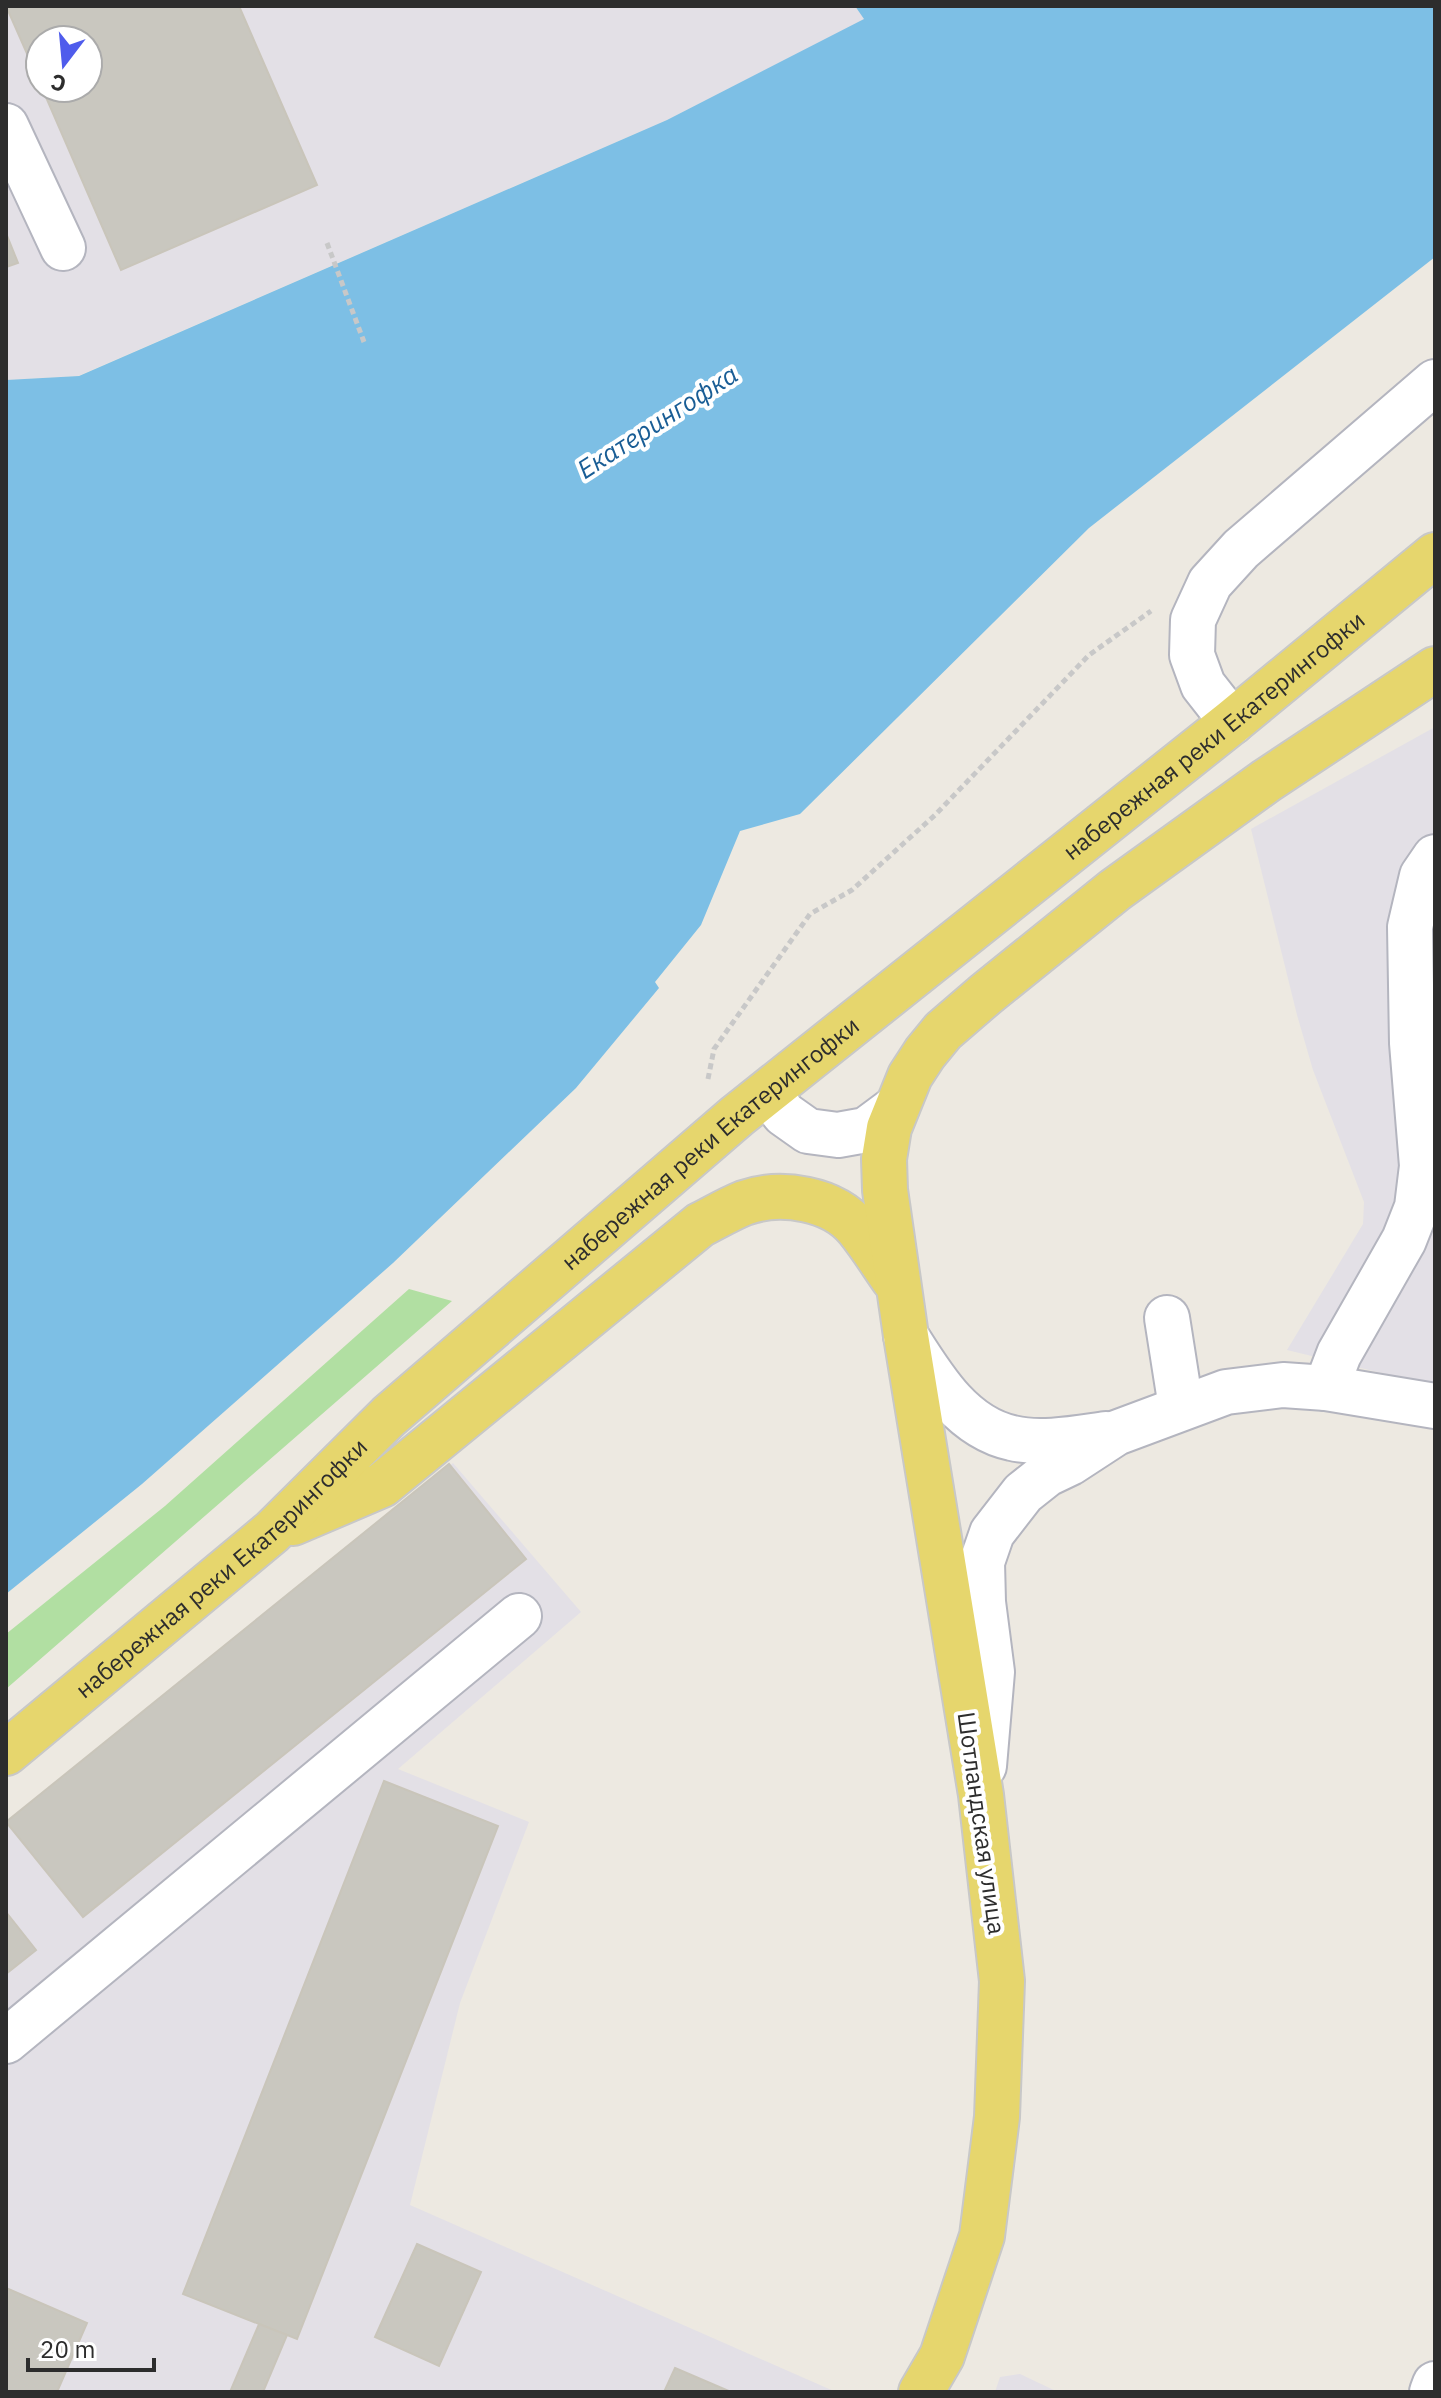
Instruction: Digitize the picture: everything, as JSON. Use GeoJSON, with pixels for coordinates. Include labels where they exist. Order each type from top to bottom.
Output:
{"type":"FeatureCollection","features":[{"type":"Feature","properties":{"kind":"main road","name":"набережная реки Екатерингофки"},"geometry":{"type":"LineString","coordinates":[[6,1753],[272,1532],[389,1416],[737,1116],[1232,722],[1435,555]]}},
{"type":"Feature","properties":{"kind":"main road","name":"Шотландская улица"},"geometry":{"type":"LineString","coordinates":[[934,2380],[982,2236],[997,2117],[1002,1981],[981,1795],[885,1190],[884,1159],[889,1128],[910,1076],[925,1053],[943,1031],[986,994],[1115,890],[1266,781],[1435,669]]}},
{"type":"Feature","properties":{"kind":"main road"},"geometry":{"type":"LineString","coordinates":[[272,1532],[382,1485],[700,1225],[745,1202],[784,1196],[839,1212],[857,1227],[899,1288]]}},
{"type":"Feature","properties":{"kind":"street"},"geometry":{"type":"LineString","coordinates":[[6,126],[63,248]]}},
{"type":"Feature","properties":{"kind":"street"},"geometry":{"type":"LineString","coordinates":[[1232,722],[1203,685],[1192,655],[1193,620],[1210,583],[1241,549],[1435,382]]}},
{"type":"Feature","properties":{"kind":"street"},"geometry":{"type":"LineString","coordinates":[[1326,1388],[1339,1354],[1404,1240],[1417,1207],[1427,1135],[1412,1043],[1410,927],[1422,876],[1435,857]]}},
{"type":"Feature","properties":{"kind":"street"},"geometry":{"type":"LineString","coordinates":[[768,1093],[784,1114],[808,1131],[838,1135],[866,1130],[897,1107]]}},
{"type":"Feature","properties":{"kind":"street"},"geometry":{"type":"LineString","coordinates":[[1167,1318],[1181,1407]]}},
{"type":"Feature","properties":{"kind":"street"},"geometry":{"type":"LineString","coordinates":[[906,1336],[939,1388],[981,1426],[1012,1438],[1028,1439],[1060,1440],[1116,1433]]}},
{"type":"Feature","properties":{"kind":"street"},"geometry":{"type":"LineString","coordinates":[[981,1795],[992,1672],[983,1602],[982,1562],[992,1533],[1023,1493],[1047,1474],[1116,1433],[1226,1392],[1283,1385],[1326,1388],[1435,1406]]}},
{"type":"Feature","properties":{"kind":"street"},"geometry":{"type":"LineString","coordinates":[[6,2041],[519,1616]]}},
{"type":"Feature","properties":{"kind":"street"},"geometry":{"type":"LineString","coordinates":[[1432,2392],[1435,2384]]}},
{"type":"Feature","properties":{"kind":"path"},"geometry":{"type":"LineString","coordinates":[[327,243],[364,342]]}},
{"type":"Feature","properties":{"kind":"path"},"geometry":{"type":"LineString","coordinates":[[708,1079],[714,1049],[810,914],[852,890],[935,815],[1089,655],[1157,606],[1210,583]]}},
{"type":"Feature","properties":{"kind":"shaded area"},"geometry":{"type":"Polygon","coordinates":[[[6,6],[855,6],[865,19],[667,120],[78,376],[6,380],[6,6]]]}},
{"type":"Feature","properties":{"kind":"shaded area"},"geometry":{"type":"Polygon","coordinates":[[[1435,727],[1435,1386],[1287,1350],[1363,1224],[1364,1202],[1313,1070],[1251,829],[1435,727]]]}},
{"type":"Feature","properties":{"kind":"shaded area"},"geometry":{"type":"Polygon","coordinates":[[[453,1463],[581,1612],[398,1769],[529,1822],[460,2003],[410,2205],[836,2392],[6,2392],[6,1827],[453,1463]]]}},
{"type":"Feature","properties":{"kind":"shaded area"},"geometry":{"type":"Polygon","coordinates":[[[1020,2374],[1058,2392],[995,2392],[1000,2377],[1020,2374]]]}},
{"type":"Feature","properties":{"kind":"green space"},"geometry":{"type":"Polygon","coordinates":[[[409,1289],[452,1301],[6,1689],[6,1634],[165,1506],[409,1289]]]}},
{"type":"Feature","properties":{"kind":"water","name":"Екатерингофка"},"geometry":{"type":"Polygon","coordinates":[[[855,6],[1435,6],[1435,257],[1089,528],[800,814],[740,831],[701,925],[655,982],[659,988],[576,1088],[393,1263],[142,1484],[6,1594],[6,380],[79,376],[667,120],[864,19],[855,6]]]}},
{"type":"Feature","properties":{"kind":"building"},"geometry":{"type":"Polygon","coordinates":[[[6,6],[239,6],[317,185],[121,270],[49,104],[104,104],[104,24],[24,24],[24,47],[6,6]]]}},
{"type":"Feature","properties":{"kind":"building"},"geometry":{"type":"Polygon","coordinates":[[[6,233],[18,263],[6,267],[6,233]]]}},
{"type":"Feature","properties":{"kind":"building"},"geometry":{"type":"Polygon","coordinates":[[[449,1464],[526,1559],[83,1917],[6,1822],[449,1464]]]}},
{"type":"Feature","properties":{"kind":"building"},"geometry":{"type":"Polygon","coordinates":[[[384,1781],[498,1826],[297,2339],[183,2294],[384,1781]]]}},
{"type":"Feature","properties":{"kind":"building"},"geometry":{"type":"Polygon","coordinates":[[[6,1912],[36,1950],[6,1974],[6,1912]]]}},
{"type":"Feature","properties":{"kind":"building"},"geometry":{"type":"Polygon","coordinates":[[[417,2244],[481,2272],[439,2366],[375,2337],[417,2244]]]}},
{"type":"Feature","properties":{"kind":"building"},"geometry":{"type":"Polygon","coordinates":[[[6,2288],[87,2323],[57,2392],[6,2391],[6,2288]]]}},
{"type":"Feature","properties":{"kind":"building"},"geometry":{"type":"Polygon","coordinates":[[[259,2324],[287,2335],[263,2392],[230,2392],[259,2324]]]}},
{"type":"Feature","properties":{"kind":"building"},"geometry":{"type":"Polygon","coordinates":[[[675,2368],[731,2392],[664,2392],[675,2368]]]}}]}
